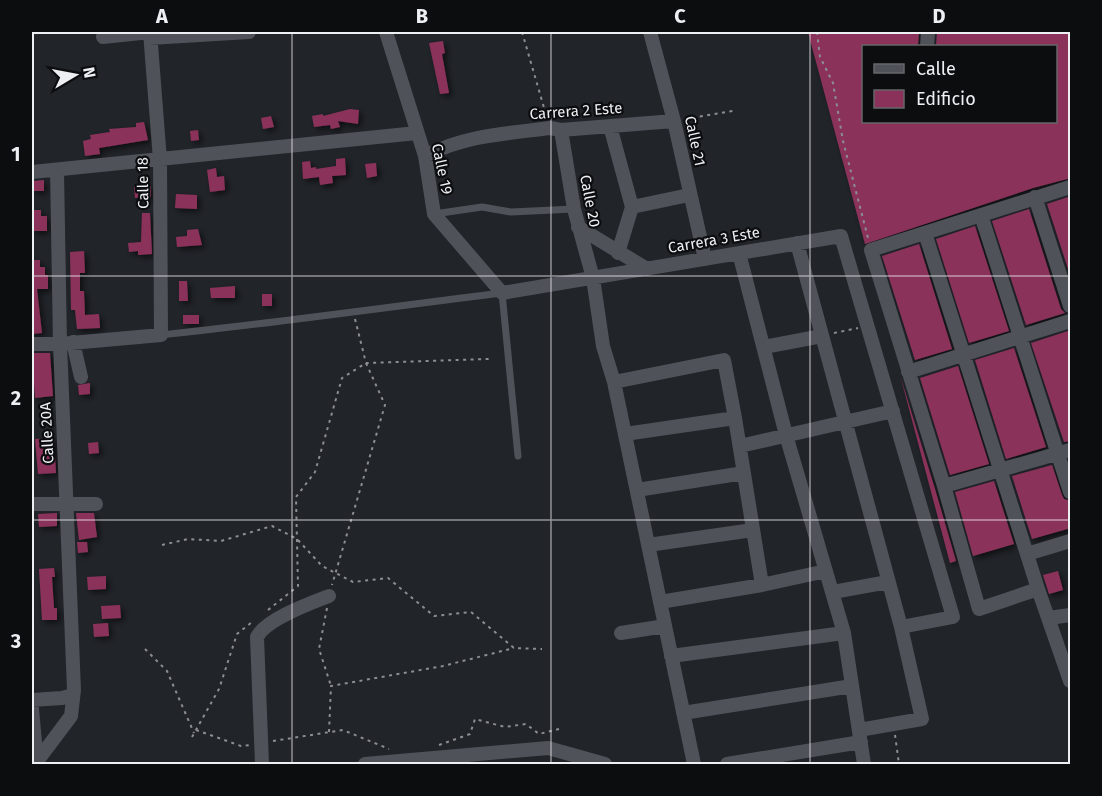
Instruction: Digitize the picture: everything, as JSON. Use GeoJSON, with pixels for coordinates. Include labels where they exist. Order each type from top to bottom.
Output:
{"type":"FeatureCollection","features":[{"type":"Feature","properties":{"kind":"street"},"geometry":{"type":"LineString","coordinates":[[103,37],[249,32]]}},
{"type":"Feature","properties":{"kind":"street","name":"Calle 19"},"geometry":{"type":"LineString","coordinates":[[386,32],[424,156],[434,214],[502,293]]}},
{"type":"Feature","properties":{"kind":"street","name":"Calle 21"},"geometry":{"type":"LineString","coordinates":[[650,32],[674,121],[705,259]]}},
{"type":"Feature","properties":{"kind":"street","name":"Calle 18"},"geometry":{"type":"LineString","coordinates":[[150,34],[160,160],[161,335]]}},
{"type":"Feature","properties":{"kind":"street","name":"Carrera 2 Este"},"geometry":{"type":"LineString","coordinates":[[424,156],[446,145],[465,140],[555,129],[674,121]]}},
{"type":"Feature","properties":{"kind":"street"},"geometry":{"type":"LineString","coordinates":[[610,126],[632,207],[618,253]]}},
{"type":"Feature","properties":{"kind":"street","name":"Calle 20"},"geometry":{"type":"LineString","coordinates":[[555,129],[578,227],[593,278],[603,346],[614,382],[694,765]]}},
{"type":"Feature","properties":{"kind":"street"},"geometry":{"type":"LineString","coordinates":[[32,172],[417,133]]}},
{"type":"Feature","properties":{"kind":"street","name":"Calle 20A"},"geometry":{"type":"LineString","coordinates":[[36,764],[71,716],[74,690],[67,503],[66,343],[57,170]]}},
{"type":"Feature","properties":{"kind":"street"},"geometry":{"type":"LineString","coordinates":[[1038,590],[979,609],[944,486],[871,250],[1071,187]]}},
{"type":"Feature","properties":{"kind":"street"},"geometry":{"type":"LineString","coordinates":[[632,207],[689,195]]}},
{"type":"Feature","properties":{"kind":"street"},"geometry":{"type":"LineString","coordinates":[[1035,197],[1071,306]]}},
{"type":"Feature","properties":{"kind":"street"},"geometry":{"type":"LineString","coordinates":[[981,215],[1021,336],[1064,452],[1071,492]]}},
{"type":"Feature","properties":{"kind":"street"},"geometry":{"type":"LineString","coordinates":[[578,227],[618,253],[647,268]]}},
{"type":"Feature","properties":{"kind":"street"},"geometry":{"type":"LineString","coordinates":[[925,233],[1038,590],[1071,681]]}},
{"type":"Feature","properties":{"kind":"street","name":"Carrera 3 Este"},"geometry":{"type":"LineString","coordinates":[[502,293],[841,236],[868,326]]}},
{"type":"Feature","properties":{"kind":"street"},"geometry":{"type":"LineString","coordinates":[[727,765],[860,736],[894,724],[921,719],[901,627],[797,243]]}},
{"type":"Feature","properties":{"kind":"street"},"geometry":{"type":"LineString","coordinates":[[739,253],[786,435],[844,633],[864,765]]}},
{"type":"Feature","properties":{"kind":"street"},"geometry":{"type":"LineString","coordinates":[[908,372],[1071,321]]}},
{"type":"Feature","properties":{"kind":"street"},"geometry":{"type":"LineString","coordinates":[[868,326],[953,617],[901,627]]}},
{"type":"Feature","properties":{"kind":"street"},"geometry":{"type":"LineString","coordinates":[[32,344],[161,335]]}},
{"type":"Feature","properties":{"kind":"street"},"geometry":{"type":"LineString","coordinates":[[764,347],[822,336]]}},
{"type":"Feature","properties":{"kind":"street"},"geometry":{"type":"LineString","coordinates":[[66,343],[81,377]]}},
{"type":"Feature","properties":{"kind":"street"},"geometry":{"type":"LineString","coordinates":[[614,382],[724,360],[762,585]]}},
{"type":"Feature","properties":{"kind":"street"},"geometry":{"type":"LineString","coordinates":[[740,446],[893,411]]}},
{"type":"Feature","properties":{"kind":"street"},"geometry":{"type":"LineString","coordinates":[[625,434],[735,418]]}},
{"type":"Feature","properties":{"kind":"street"},"geometry":{"type":"LineString","coordinates":[[944,486],[1064,452]]}},
{"type":"Feature","properties":{"kind":"street"},"geometry":{"type":"LineString","coordinates":[[637,490],[744,473]]}},
{"type":"Feature","properties":{"kind":"street"},"geometry":{"type":"LineString","coordinates":[[32,504],[96,504]]}},
{"type":"Feature","properties":{"kind":"street"},"geometry":{"type":"LineString","coordinates":[[648,545],[753,530]]}},
{"type":"Feature","properties":{"kind":"street"},"geometry":{"type":"LineString","coordinates":[[1027,554],[1071,541]]}},
{"type":"Feature","properties":{"kind":"street"},"geometry":{"type":"LineString","coordinates":[[660,602],[762,585],[826,571]]}},
{"type":"Feature","properties":{"kind":"street"},"geometry":{"type":"LineString","coordinates":[[833,592],[888,582]]}},
{"type":"Feature","properties":{"kind":"street"},"geometry":{"type":"LineString","coordinates":[[262,765],[257,637],[260,630],[292,611],[329,596]]}},
{"type":"Feature","properties":{"kind":"street"},"geometry":{"type":"LineString","coordinates":[[1049,618],[1071,615]]}},
{"type":"Feature","properties":{"kind":"street"},"geometry":{"type":"LineString","coordinates":[[621,633],[665,626]]}},
{"type":"Feature","properties":{"kind":"street"},"geometry":{"type":"LineString","coordinates":[[671,656],[844,633]]}},
{"type":"Feature","properties":{"kind":"street"},"geometry":{"type":"LineString","coordinates":[[683,714],[852,686]]}},
{"type":"Feature","properties":{"kind":"street"},"geometry":{"type":"LineString","coordinates":[[32,700],[73,695]]}},
{"type":"Feature","properties":{"kind":"street"},"geometry":{"type":"LineString","coordinates":[[32,709],[36,764]]}},
{"type":"Feature","properties":{"kind":"street"},"geometry":{"type":"LineString","coordinates":[[365,765],[471,760],[548,748],[605,765]]}},
{"type":"Feature","properties":{"kind":"lane"},"geometry":{"type":"LineString","coordinates":[[434,214],[482,207],[511,212],[574,209]]}},
{"type":"Feature","properties":{"kind":"lane"},"geometry":{"type":"LineString","coordinates":[[161,335],[502,293],[518,456]]}},
{"type":"Feature","properties":{"kind":"path"},"geometry":{"type":"LineString","coordinates":[[522,32],[555,129]]}},
{"type":"Feature","properties":{"kind":"path"},"geometry":{"type":"LineString","coordinates":[[817,32],[820,57],[832,83],[843,141],[871,250]]}},
{"type":"Feature","properties":{"kind":"path"},"geometry":{"type":"LineString","coordinates":[[674,121],[733,111]]}},
{"type":"Feature","properties":{"kind":"path"},"geometry":{"type":"LineString","coordinates":[[329,732],[331,686],[319,649],[334,572],[385,405],[366,363],[353,311]]}},
{"type":"Feature","properties":{"kind":"path"},"geometry":{"type":"LineString","coordinates":[[822,336],[868,326]]}},
{"type":"Feature","properties":{"kind":"path"},"geometry":{"type":"LineString","coordinates":[[263,614],[298,586],[296,497],[315,472],[342,378],[366,363],[489,358]]}},
{"type":"Feature","properties":{"kind":"path"},"geometry":{"type":"LineString","coordinates":[[162,545],[188,539],[221,541],[272,526],[297,539],[322,566],[353,582],[388,578],[435,616],[471,612],[514,648]]}},
{"type":"Feature","properties":{"kind":"path"},"geometry":{"type":"LineString","coordinates":[[194,734],[219,689],[237,634],[254,620]]}},
{"type":"Feature","properties":{"kind":"path"},"geometry":{"type":"LineString","coordinates":[[331,686],[443,666],[514,648],[542,650]]}},
{"type":"Feature","properties":{"kind":"path"},"geometry":{"type":"LineString","coordinates":[[145,649],[167,671],[194,734]]}},
{"type":"Feature","properties":{"kind":"path"},"geometry":{"type":"LineString","coordinates":[[438,745],[470,734],[475,719],[505,728],[526,724],[539,734],[559,729]]}},
{"type":"Feature","properties":{"kind":"path"},"geometry":{"type":"LineString","coordinates":[[894,724],[900,765]]}},
{"type":"Feature","properties":{"kind":"path"},"geometry":{"type":"LineString","coordinates":[[194,734],[241,746],[343,730],[396,752]]}},
{"type":"Feature","properties":{"kind":"building"},"geometry":{"type":"Polygon","coordinates":[[[808,32],[919,32],[918,45],[862,45],[862,123],[1057,123],[1057,45],[936,45],[937,32],[1071,32],[1071,178],[1033,188],[865,244],[808,32]]]}},
{"type":"Feature","properties":{"kind":"building"},"geometry":{"type":"Polygon","coordinates":[[[443,41],[445,53],[442,54],[449,93],[440,94],[429,43],[443,41]]]}},
{"type":"Feature","properties":{"kind":"building"},"geometry":{"type":"Polygon","coordinates":[[[350,109],[359,110],[358,124],[338,121],[340,127],[331,129],[330,125],[314,127],[312,116],[323,114],[323,116],[350,109]]]}},
{"type":"Feature","properties":{"kind":"building"},"geometry":{"type":"Polygon","coordinates":[[[271,116],[274,127],[263,129],[261,118],[271,116]]]}},
{"type":"Feature","properties":{"kind":"building"},"geometry":{"type":"Polygon","coordinates":[[[144,122],[148,140],[99,148],[100,154],[85,156],[83,141],[91,139],[90,135],[110,132],[109,129],[136,127],[136,123],[144,122]]]}},
{"type":"Feature","properties":{"kind":"building"},"geometry":{"type":"Polygon","coordinates":[[[198,130],[199,140],[191,141],[190,131],[198,130]]]}},
{"type":"Feature","properties":{"kind":"building"},"geometry":{"type":"Polygon","coordinates":[[[345,158],[346,175],[332,176],[333,183],[320,185],[319,177],[303,179],[302,162],[310,161],[311,168],[316,167],[316,169],[336,166],[336,159],[345,158]]]}},
{"type":"Feature","properties":{"kind":"building"},"geometry":{"type":"Polygon","coordinates":[[[376,163],[377,176],[367,178],[365,164],[376,163]]]}},
{"type":"Feature","properties":{"kind":"building"},"geometry":{"type":"Polygon","coordinates":[[[216,168],[217,177],[224,176],[225,190],[210,192],[207,170],[216,168]]]}},
{"type":"Feature","properties":{"kind":"building"},"geometry":{"type":"Polygon","coordinates":[[[44,180],[44,191],[32,191],[32,181],[44,180]]]}},
{"type":"Feature","properties":{"kind":"building"},"geometry":{"type":"Polygon","coordinates":[[[149,186],[151,197],[135,198],[134,187],[149,186]]]}},
{"type":"Feature","properties":{"kind":"building"},"geometry":{"type":"Polygon","coordinates":[[[176,194],[197,195],[197,209],[175,208],[176,194]]]}},
{"type":"Feature","properties":{"kind":"building"},"geometry":{"type":"Polygon","coordinates":[[[1071,196],[1071,278],[1047,204],[1071,196]]]}},
{"type":"Feature","properties":{"kind":"building"},"geometry":{"type":"Polygon","coordinates":[[[1029,209],[1061,309],[1065,313],[1026,325],[992,221],[1029,209]]]}},
{"type":"Feature","properties":{"kind":"building"},"geometry":{"type":"Polygon","coordinates":[[[32,210],[41,210],[41,216],[47,216],[47,231],[32,231],[32,210]]]}},
{"type":"Feature","properties":{"kind":"building"},"geometry":{"type":"Polygon","coordinates":[[[142,213],[150,213],[152,254],[138,255],[138,251],[129,252],[128,243],[141,242],[142,213]]]}},
{"type":"Feature","properties":{"kind":"building"},"geometry":{"type":"Polygon","coordinates":[[[975,226],[1009,331],[969,343],[936,239],[975,226]]]}},
{"type":"Feature","properties":{"kind":"building"},"geometry":{"type":"Polygon","coordinates":[[[198,229],[202,245],[177,247],[176,237],[187,236],[187,230],[198,229]]]}},
{"type":"Feature","properties":{"kind":"building"},"geometry":{"type":"Polygon","coordinates":[[[919,244],[952,349],[915,360],[882,256],[919,244]]]}},
{"type":"Feature","properties":{"kind":"building"},"geometry":{"type":"Polygon","coordinates":[[[84,251],[85,273],[80,273],[80,291],[84,291],[85,315],[99,314],[100,328],[77,329],[75,310],[71,310],[70,252],[84,251]]]}},
{"type":"Feature","properties":{"kind":"building"},"geometry":{"type":"Polygon","coordinates":[[[32,260],[40,260],[40,267],[45,267],[45,275],[48,275],[48,289],[37,289],[42,333],[32,334],[32,260]]]}},
{"type":"Feature","properties":{"kind":"building"},"geometry":{"type":"Polygon","coordinates":[[[179,281],[187,281],[188,301],[179,301],[179,281]]]}},
{"type":"Feature","properties":{"kind":"building"},"geometry":{"type":"Polygon","coordinates":[[[235,286],[235,298],[211,298],[210,288],[235,286]]]}},
{"type":"Feature","properties":{"kind":"building"},"geometry":{"type":"Polygon","coordinates":[[[262,294],[272,294],[272,306],[262,306],[262,294]]]}},
{"type":"Feature","properties":{"kind":"building"},"geometry":{"type":"Polygon","coordinates":[[[183,315],[199,315],[199,324],[183,324],[183,315]]]}},
{"type":"Feature","properties":{"kind":"building"},"geometry":{"type":"Polygon","coordinates":[[[1071,330],[1071,441],[1064,442],[1031,343],[1071,330]]]}},
{"type":"Feature","properties":{"kind":"building"},"geometry":{"type":"Polygon","coordinates":[[[1014,348],[1046,447],[1006,459],[975,360],[1014,348]]]}},
{"type":"Feature","properties":{"kind":"building"},"geometry":{"type":"Polygon","coordinates":[[[32,353],[50,353],[53,396],[35,398],[32,353]]]}},
{"type":"Feature","properties":{"kind":"building"},"geometry":{"type":"Polygon","coordinates":[[[958,366],[989,464],[950,475],[920,378],[958,366]]]}},
{"type":"Feature","properties":{"kind":"building"},"geometry":{"type":"Polygon","coordinates":[[[900,375],[956,561],[950,563],[900,375]]]}},
{"type":"Feature","properties":{"kind":"building"},"geometry":{"type":"Polygon","coordinates":[[[90,383],[90,394],[79,395],[78,385],[90,383]]]}},
{"type":"Feature","properties":{"kind":"building"},"geometry":{"type":"Polygon","coordinates":[[[54,438],[56,473],[38,474],[35,439],[54,438]]]}},
{"type":"Feature","properties":{"kind":"building"},"geometry":{"type":"Polygon","coordinates":[[[98,442],[99,453],[89,454],[88,443],[98,442]]]}},
{"type":"Feature","properties":{"kind":"building"},"geometry":{"type":"Polygon","coordinates":[[[1052,465],[1064,499],[1071,501],[1071,528],[1032,539],[1012,476],[1052,465]]]}},
{"type":"Feature","properties":{"kind":"building"},"geometry":{"type":"Polygon","coordinates":[[[994,481],[1014,544],[973,556],[955,492],[994,481]]]}},
{"type":"Feature","properties":{"kind":"building"},"geometry":{"type":"Polygon","coordinates":[[[57,513],[57,526],[39,527],[38,514],[57,513]]]}},
{"type":"Feature","properties":{"kind":"building"},"geometry":{"type":"Polygon","coordinates":[[[76,513],[94,513],[97,537],[79,540],[76,513]]]}},
{"type":"Feature","properties":{"kind":"building"},"geometry":{"type":"Polygon","coordinates":[[[77,542],[87,542],[88,552],[78,553],[77,542]]]}},
{"type":"Feature","properties":{"kind":"building"},"geometry":{"type":"Polygon","coordinates":[[[54,568],[55,577],[52,577],[57,620],[42,620],[39,569],[54,568]]]}},
{"type":"Feature","properties":{"kind":"building"},"geometry":{"type":"Polygon","coordinates":[[[1058,571],[1063,590],[1049,594],[1043,575],[1058,571]]]}},
{"type":"Feature","properties":{"kind":"building"},"geometry":{"type":"Polygon","coordinates":[[[106,576],[106,589],[88,590],[87,577],[106,576]]]}},
{"type":"Feature","properties":{"kind":"building"},"geometry":{"type":"Polygon","coordinates":[[[120,605],[121,618],[102,619],[101,606],[120,605]]]}},
{"type":"Feature","properties":{"kind":"building"},"geometry":{"type":"Polygon","coordinates":[[[108,623],[109,636],[94,637],[93,624],[108,623]]]}}]}
